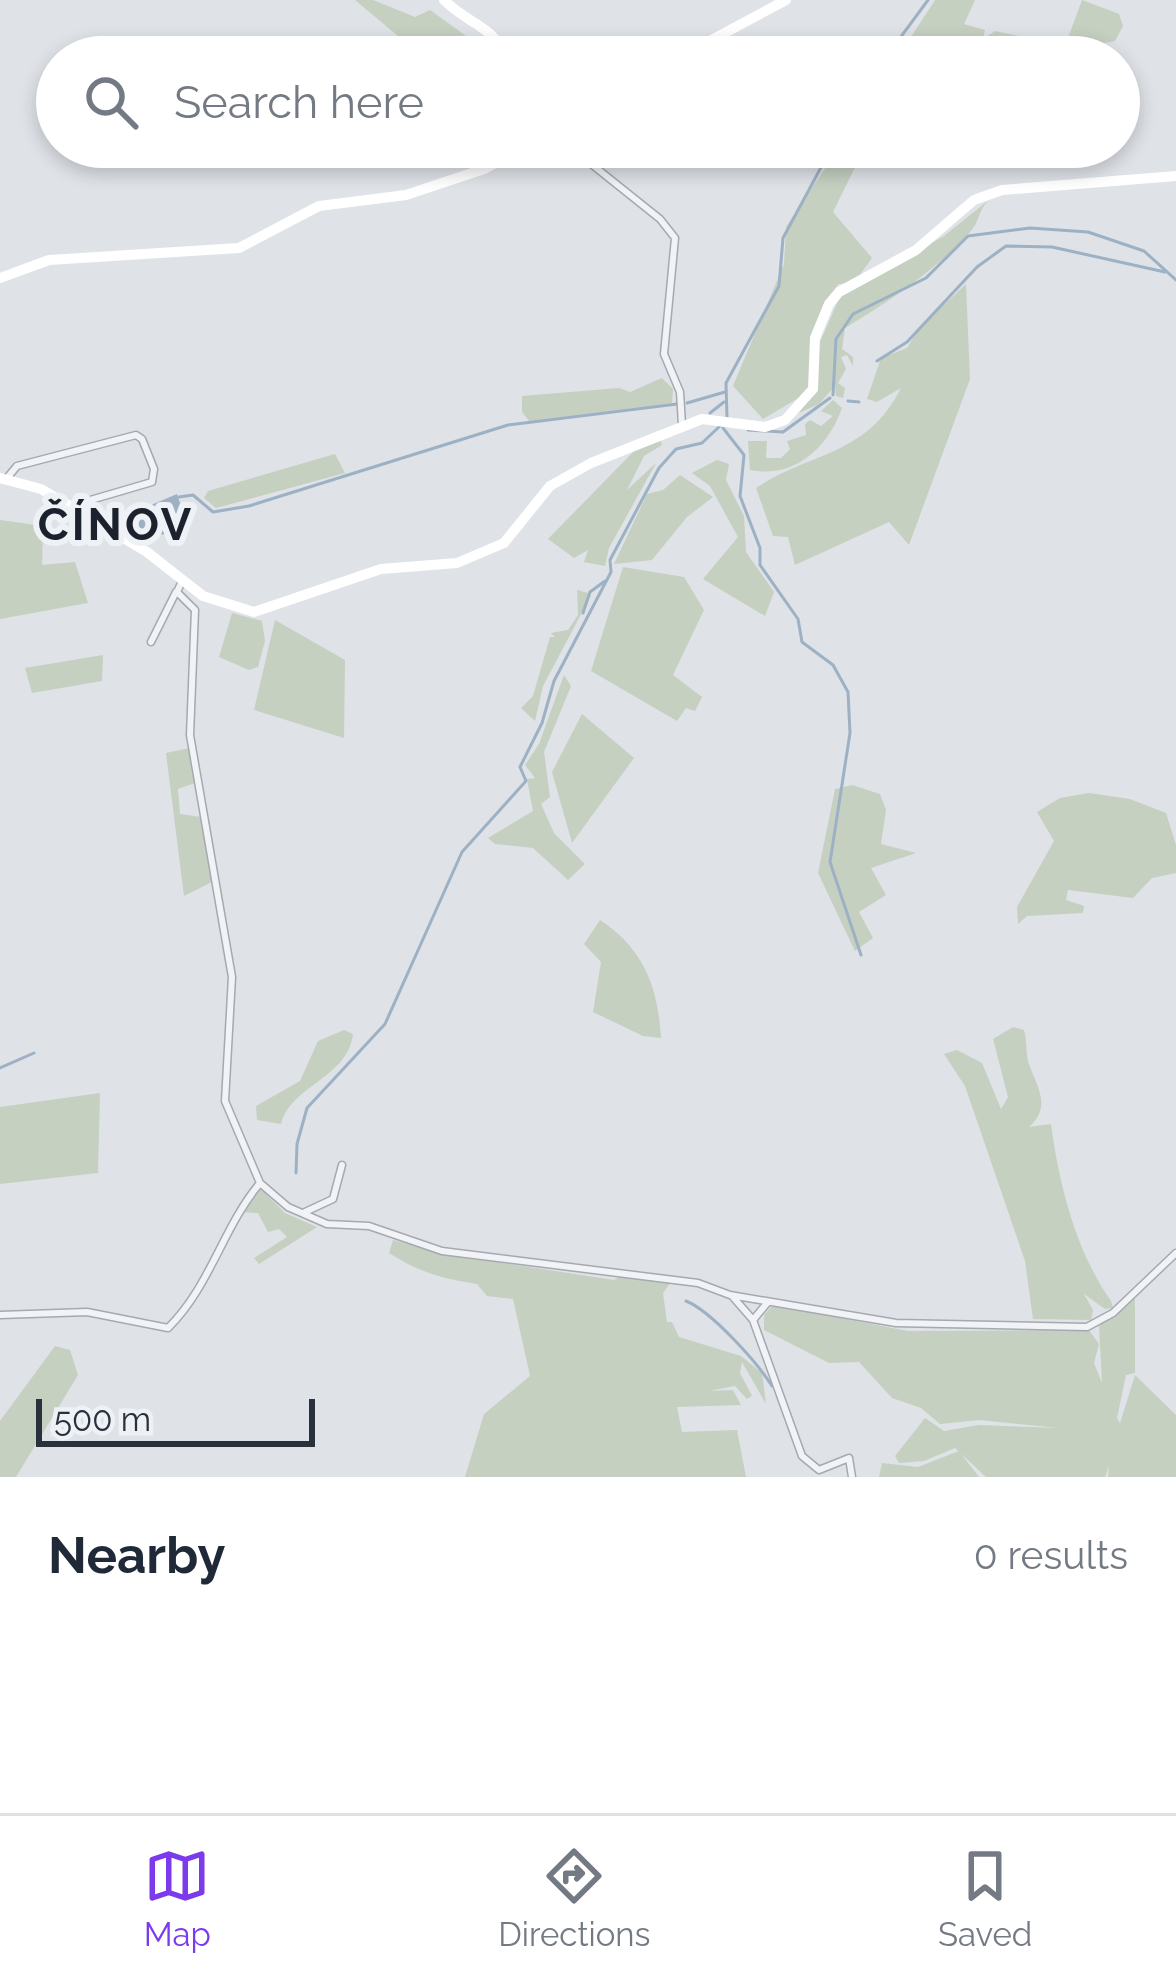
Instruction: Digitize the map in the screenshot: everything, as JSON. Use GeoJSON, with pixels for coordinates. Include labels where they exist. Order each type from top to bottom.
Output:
{"type":"FeatureCollection","features":[{"type":"Feature","properties":{"kind":"street"},"geometry":{"type":"LineString","coordinates":[[444,0],[494,36]]}},
{"type":"Feature","properties":{"kind":"street"},"geometry":{"type":"LineString","coordinates":[[719,36],[786,0]]}},
{"type":"Feature","properties":{"kind":"street"},"geometry":{"type":"LineString","coordinates":[[0,278],[55,259],[238,248],[319,206],[406,195],[486,168]]}},
{"type":"Feature","properties":{"kind":"street"},"geometry":{"type":"LineString","coordinates":[[596,168],[660,219],[674,238],[664,354],[682,401],[682,424]]}},
{"type":"Feature","properties":{"kind":"street"},"geometry":{"type":"LineString","coordinates":[[3,479],[41,489],[70,506],[180,586],[261,613],[317,587],[381,569],[470,560],[512,535],[538,499],[565,475],[682,424],[727,419],[773,426],[796,412],[816,381],[818,323],[839,292],[916,250],[974,200],[1002,190],[1176,176]]}},
{"type":"Feature","properties":{"kind":"street"},"geometry":{"type":"LineString","coordinates":[[3,479],[17,466],[136,435],[142,439],[154,469],[152,482],[70,506]]}},
{"type":"Feature","properties":{"kind":"street"},"geometry":{"type":"LineString","coordinates":[[180,586],[195,610]]}},
{"type":"Feature","properties":{"kind":"street"},"geometry":{"type":"LineString","coordinates":[[151,642],[180,586]]}},
{"type":"Feature","properties":{"kind":"street"},"geometry":{"type":"LineString","coordinates":[[203,596],[195,610],[190,735],[232,977],[224,1101],[260,1183],[302,1213],[338,1227],[377,1228],[442,1251],[698,1283],[730,1295],[896,1323],[1080,1328],[1113,1313],[1176,1252]]}},
{"type":"Feature","properties":{"kind":"street"},"geometry":{"type":"LineString","coordinates":[[302,1213],[333,1198],[342,1166]]}},
{"type":"Feature","properties":{"kind":"street"},"geometry":{"type":"LineString","coordinates":[[0,1315],[87,1312],[168,1328],[220,1253],[237,1210],[260,1183]]}},
{"type":"Feature","properties":{"kind":"street"},"geometry":{"type":"LineString","coordinates":[[730,1295],[753,1320],[802,1456],[819,1470],[849,1458],[852,1477]]}},
{"type":"Feature","properties":{"kind":"street"},"geometry":{"type":"LineString","coordinates":[[753,1320],[767,1302]]}},
{"type":"Feature","properties":{"kind":"green space"},"geometry":{"type":"Polygon","coordinates":[[[355,0],[373,0],[415,17],[430,10],[466,36],[398,36],[355,0]]]}},
{"type":"Feature","properties":{"kind":"green space"},"geometry":{"type":"Polygon","coordinates":[[[935,0],[975,0],[964,24],[985,30],[984,36],[912,36],[935,0]]]}},
{"type":"Feature","properties":{"kind":"green space"},"geometry":{"type":"Polygon","coordinates":[[[1082,0],[1119,14],[1123,26],[1118,36],[1069,36],[1082,0]]]}},
{"type":"Feature","properties":{"kind":"green space"},"geometry":{"type":"Polygon","coordinates":[[[825,168],[855,168],[833,212],[872,258],[854,283],[838,284],[820,321],[820,342],[841,294],[944,236],[990,199],[973,228],[942,259],[845,328],[842,349],[853,357],[853,366],[847,355],[841,357],[846,369],[838,383],[845,388],[843,398],[836,396],[835,386],[819,404],[799,413],[817,387],[763,419],[733,386],[784,264],[786,227],[825,168]]]}},
{"type":"Feature","properties":{"kind":"green space"},"geometry":{"type":"Polygon","coordinates":[[[966,284],[970,379],[909,545],[889,522],[795,565],[788,537],[773,536],[756,488],[836,450],[872,427],[901,388],[877,402],[867,399],[881,358],[907,348],[919,328],[966,284]]]}},
{"type":"Feature","properties":{"kind":"green space"},"geometry":{"type":"Polygon","coordinates":[[[662,378],[673,389],[672,403],[529,421],[522,412],[522,396],[619,388],[630,392],[662,378]]]}},
{"type":"Feature","properties":{"kind":"green space"},"geometry":{"type":"Polygon","coordinates":[[[833,400],[842,408],[818,448],[781,470],[750,470],[748,441],[767,441],[766,458],[781,458],[790,449],[787,441],[806,435],[805,424],[810,420],[821,426],[833,416],[821,411],[833,400]]]}},
{"type":"Feature","properties":{"kind":"green space"},"geometry":{"type":"Polygon","coordinates":[[[660,439],[662,445],[644,456],[627,490],[656,463],[609,548],[605,566],[584,562],[588,550],[574,558],[548,539],[640,445],[660,439]]]}},
{"type":"Feature","properties":{"kind":"green space"},"geometry":{"type":"Polygon","coordinates":[[[335,454],[345,473],[216,508],[204,498],[208,491],[335,454]]]}},
{"type":"Feature","properties":{"kind":"green space"},"geometry":{"type":"Polygon","coordinates":[[[717,460],[729,464],[726,480],[744,516],[746,552],[774,592],[765,616],[703,579],[738,537],[710,486],[692,473],[717,460]]]}},
{"type":"Feature","properties":{"kind":"green space"},"geometry":{"type":"Polygon","coordinates":[[[680,475],[713,497],[687,517],[652,560],[614,564],[647,494],[663,490],[680,475]]]}},
{"type":"Feature","properties":{"kind":"green space"},"geometry":{"type":"Polygon","coordinates":[[[0,520],[43,526],[38,531],[43,533],[42,565],[75,562],[88,603],[0,619],[0,520]]]}},
{"type":"Feature","properties":{"kind":"green space"},"geometry":{"type":"Polygon","coordinates":[[[623,567],[684,577],[704,610],[673,675],[702,697],[695,711],[686,708],[677,721],[591,671],[623,567]]]}},
{"type":"Feature","properties":{"kind":"green space"},"geometry":{"type":"Polygon","coordinates":[[[577,590],[588,593],[587,603],[543,686],[535,721],[521,708],[533,696],[550,637],[555,637],[551,633],[568,630],[578,615],[577,590]]]}},
{"type":"Feature","properties":{"kind":"green space"},"geometry":{"type":"Polygon","coordinates":[[[232,613],[262,621],[265,641],[258,667],[249,670],[219,657],[232,613]]]}},
{"type":"Feature","properties":{"kind":"green space"},"geometry":{"type":"Polygon","coordinates":[[[275,620],[345,660],[344,738],[254,710],[275,620]]]}},
{"type":"Feature","properties":{"kind":"green space"},"geometry":{"type":"Polygon","coordinates":[[[103,655],[102,681],[32,693],[25,668],[103,655]]]}},
{"type":"Feature","properties":{"kind":"green space"},"geometry":{"type":"Polygon","coordinates":[[[564,675],[571,686],[544,752],[550,797],[541,804],[554,833],[585,864],[568,880],[533,848],[495,844],[488,838],[533,811],[527,779],[535,778],[525,765],[539,744],[564,675]]]}},
{"type":"Feature","properties":{"kind":"green space"},"geometry":{"type":"Polygon","coordinates":[[[582,714],[634,758],[572,843],[552,772],[582,714]]]}},
{"type":"Feature","properties":{"kind":"green space"},"geometry":{"type":"Polygon","coordinates":[[[190,748],[195,783],[178,789],[180,814],[201,817],[214,881],[184,896],[166,753],[190,748]]]}},
{"type":"Feature","properties":{"kind":"green space"},"geometry":{"type":"Polygon","coordinates":[[[852,785],[880,794],[886,810],[881,844],[916,853],[871,868],[886,895],[859,912],[873,938],[855,951],[818,873],[835,789],[852,785]]]}},
{"type":"Feature","properties":{"kind":"green space"},"geometry":{"type":"Polygon","coordinates":[[[1089,793],[1130,799],[1166,813],[1176,845],[1176,873],[1152,878],[1133,898],[1068,890],[1066,900],[1084,906],[1083,913],[1027,916],[1018,924],[1017,907],[1054,841],[1037,812],[1060,798],[1089,793]]]}},
{"type":"Feature","properties":{"kind":"green space"},"geometry":{"type":"Polygon","coordinates":[[[600,920],[628,944],[646,971],[661,1038],[643,1036],[593,1012],[601,962],[584,944],[600,920]]]}},
{"type":"Feature","properties":{"kind":"green space"},"geometry":{"type":"Polygon","coordinates":[[[1013,1027],[1024,1030],[1040,1096],[1040,1111],[1029,1127],[1051,1124],[1070,1216],[1113,1308],[1105,1309],[1084,1294],[1093,1310],[1091,1320],[1033,1319],[1025,1261],[965,1086],[944,1054],[957,1050],[982,1063],[1001,1109],[1008,1097],[993,1039],[1013,1027]]]}},
{"type":"Feature","properties":{"kind":"green space"},"geometry":{"type":"Polygon","coordinates":[[[344,1030],[353,1034],[341,1061],[296,1100],[281,1124],[257,1120],[256,1106],[300,1081],[318,1041],[344,1030]]]}},
{"type":"Feature","properties":{"kind":"green space"},"geometry":{"type":"Polygon","coordinates":[[[100,1093],[98,1173],[0,1184],[0,1107],[100,1093]]]}},
{"type":"Feature","properties":{"kind":"green space"},"geometry":{"type":"Polygon","coordinates":[[[261,1189],[285,1213],[317,1227],[259,1264],[254,1258],[287,1237],[279,1229],[268,1232],[258,1213],[239,1212],[261,1189]]]}},
{"type":"Feature","properties":{"kind":"green space"},"geometry":{"type":"Polygon","coordinates":[[[393,1240],[451,1255],[614,1280],[623,1275],[671,1282],[663,1293],[667,1322],[672,1322],[679,1337],[741,1356],[762,1373],[766,1404],[742,1362],[740,1373],[752,1396],[747,1399],[735,1386],[709,1391],[733,1390],[741,1405],[677,1407],[682,1432],[737,1430],[746,1477],[465,1477],[484,1414],[530,1376],[513,1299],[487,1296],[477,1284],[410,1265],[389,1253],[393,1240]]]}},
{"type":"Feature","properties":{"kind":"green space"},"geometry":{"type":"Polygon","coordinates":[[[1135,1295],[1135,1373],[1126,1375],[1117,1418],[1120,1423],[1135,1375],[1176,1415],[1176,1477],[1108,1477],[1109,1466],[1105,1477],[986,1477],[955,1448],[924,1461],[899,1463],[895,1456],[925,1418],[944,1431],[979,1425],[1058,1428],[979,1420],[940,1424],[921,1408],[892,1398],[859,1362],[829,1363],[764,1330],[764,1315],[773,1305],[908,1331],[1089,1330],[1099,1344],[1094,1363],[1102,1383],[1099,1326],[1135,1295]]]}},
{"type":"Feature","properties":{"kind":"green space"},"geometry":{"type":"Polygon","coordinates":[[[55,1346],[70,1350],[78,1375],[16,1477],[0,1477],[0,1421],[55,1346]]]}},
{"type":"Feature","properties":{"kind":"green space"},"geometry":{"type":"Polygon","coordinates":[[[959,1451],[979,1477],[879,1477],[882,1463],[918,1467],[959,1451]]]}},
{"type":"Feature","properties":{"kind":"water"},"geometry":{"type":"Polygon","coordinates":[[[177,494],[184,515],[180,533],[141,536],[122,523],[123,517],[177,494]]]}},
{"type":"Feature","properties":{"kind":"waterway"},"geometry":{"type":"LineString","coordinates":[[901,36],[928,0]]}},
{"type":"Feature","properties":{"kind":"waterway"},"geometry":{"type":"LineString","coordinates":[[727,418],[726,383],[779,286],[783,238],[821,168]]}},
{"type":"Feature","properties":{"kind":"waterway"},"geometry":{"type":"LineString","coordinates":[[833,395],[836,339],[853,314],[926,278],[968,236],[1030,228],[1088,232],[1144,251],[1176,280]]}},
{"type":"Feature","properties":{"kind":"waterway"},"geometry":{"type":"LineString","coordinates":[[877,361],[907,342],[977,267],[1006,246],[1052,247],[1165,272]]}},
{"type":"Feature","properties":{"kind":"waterway"},"geometry":{"type":"LineString","coordinates":[[687,403],[725,392]]}},
{"type":"Feature","properties":{"kind":"waterway"},"geometry":{"type":"LineString","coordinates":[[748,430],[783,432],[830,398]]}},
{"type":"Feature","properties":{"kind":"waterway"},"geometry":{"type":"LineString","coordinates":[[848,401],[859,402]]}},
{"type":"Feature","properties":{"kind":"waterway"},"geometry":{"type":"LineString","coordinates":[[710,413],[724,402]]}},
{"type":"Feature","properties":{"kind":"waterway"},"geometry":{"type":"LineString","coordinates":[[179,497],[193,495],[213,512],[249,506],[508,425],[677,404]]}},
{"type":"Feature","properties":{"kind":"waterway"},"geometry":{"type":"LineString","coordinates":[[296,1173],[297,1144],[307,1108],[385,1024],[462,852],[526,781],[520,767],[542,723],[554,681],[659,468],[676,449],[702,443],[720,426]]}},
{"type":"Feature","properties":{"kind":"waterway"},"geometry":{"type":"LineString","coordinates":[[723,428],[744,455],[740,496],[760,548],[760,565],[798,619],[802,642],[833,665],[848,692],[850,733],[830,862],[861,955]]}},
{"type":"Feature","properties":{"kind":"waterway"},"geometry":{"type":"LineString","coordinates":[[583,613],[590,592],[605,581]]}},
{"type":"Feature","properties":{"kind":"waterway"},"geometry":{"type":"LineString","coordinates":[[0,1068],[34,1053]]}},
{"type":"Feature","properties":{"kind":"waterway"},"geometry":{"type":"LineString","coordinates":[[686,1301],[733,1338],[772,1386]]}},
{"type":"Feature","properties":{"kind":"district","name":"ČÍNOV"},"geometry":{"type":"Point","coordinates":[116,524]}}]}
